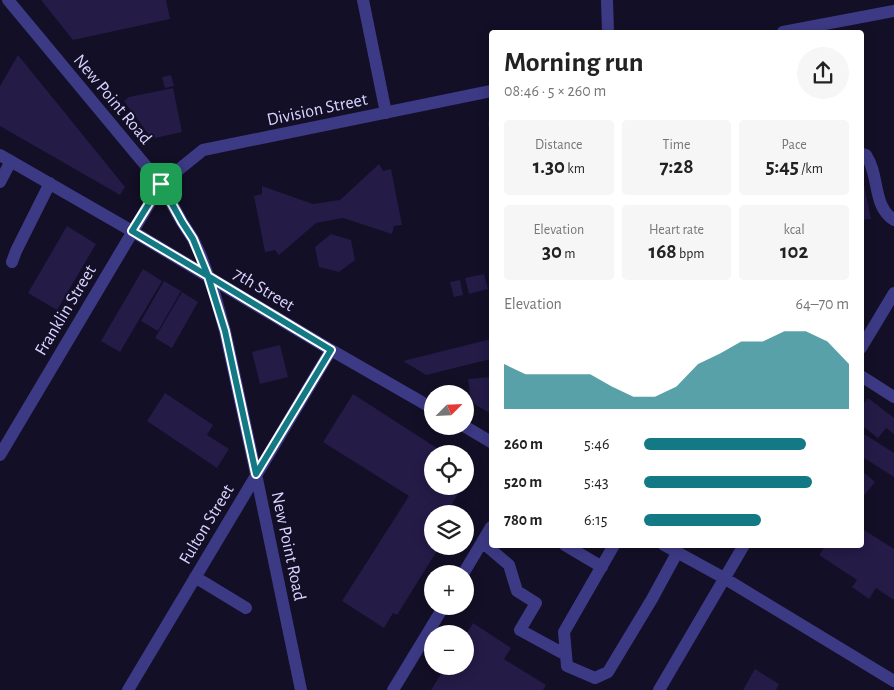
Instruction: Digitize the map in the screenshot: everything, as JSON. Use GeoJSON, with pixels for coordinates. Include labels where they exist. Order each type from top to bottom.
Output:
{"type":"FeatureCollection","features":[{"type":"Feature","properties":{"kind":"street"},"geometry":{"type":"LineString","coordinates":[[0,10],[7,0]]}},
{"type":"Feature","properties":{"kind":"street","name":"New Point Road"},"geometry":{"type":"LineString","coordinates":[[7,0],[161,184],[193,239],[208,276],[225,331],[301,690]]}},
{"type":"Feature","properties":{"kind":"street"},"geometry":{"type":"LineString","coordinates":[[363,0],[386,112]]}},
{"type":"Feature","properties":{"kind":"street"},"geometry":{"type":"LineString","coordinates":[[608,0],[608,30]]}},
{"type":"Feature","properties":{"kind":"street"},"geometry":{"type":"LineString","coordinates":[[793,30],[894,11]]}},
{"type":"Feature","properties":{"kind":"street","name":"Division Street"},"geometry":{"type":"LineString","coordinates":[[161,184],[203,150],[489,91]]}},
{"type":"Feature","properties":{"kind":"street","name":"7th Street"},"geometry":{"type":"LineString","coordinates":[[0,155],[424,403]]}},
{"type":"Feature","properties":{"kind":"street"},"geometry":{"type":"LineString","coordinates":[[864,155],[872,163],[881,208],[894,220]]}},
{"type":"Feature","properties":{"kind":"street"},"geometry":{"type":"LineString","coordinates":[[0,182],[11,161]]}},
{"type":"Feature","properties":{"kind":"street"},"geometry":{"type":"LineString","coordinates":[[12,262],[50,184]]}},
{"type":"Feature","properties":{"kind":"street","name":"Franklin Street"},"geometry":{"type":"LineString","coordinates":[[0,455],[161,184]]}},
{"type":"Feature","properties":{"kind":"street"},"geometry":{"type":"LineString","coordinates":[[864,343],[894,292]]}},
{"type":"Feature","properties":{"kind":"street","name":"Fulton Street"},"geometry":{"type":"LineString","coordinates":[[128,690],[331,350]]}},
{"type":"Feature","properties":{"kind":"street"},"geometry":{"type":"LineString","coordinates":[[864,378],[894,397]]}},
{"type":"Feature","properties":{"kind":"street"},"geometry":{"type":"LineString","coordinates":[[474,432],[489,441]]}},
{"type":"Feature","properties":{"kind":"street"},"geometry":{"type":"LineString","coordinates":[[468,565],[489,530]]}},
{"type":"Feature","properties":{"kind":"street"},"geometry":{"type":"LineString","coordinates":[[482,542],[489,548]]}},
{"type":"Feature","properties":{"kind":"street"},"geometry":{"type":"LineString","coordinates":[[489,548],[510,565],[517,591],[536,603],[520,630],[566,655]]}},
{"type":"Feature","properties":{"kind":"street"},"geometry":{"type":"LineString","coordinates":[[570,548],[602,567]]}},
{"type":"Feature","properties":{"kind":"street"},"geometry":{"type":"LineString","coordinates":[[612,548],[564,632],[567,666],[595,678],[608,672],[677,553]]}},
{"type":"Feature","properties":{"kind":"street"},"geometry":{"type":"LineString","coordinates":[[669,548],[724,578],[894,680]]}},
{"type":"Feature","properties":{"kind":"street"},"geometry":{"type":"LineString","coordinates":[[659,690],[742,548]]}},
{"type":"Feature","properties":{"kind":"street"},"geometry":{"type":"LineString","coordinates":[[195,577],[246,608]]}},
{"type":"Feature","properties":{"kind":"street"},"geometry":{"type":"LineString","coordinates":[[394,690],[439,615]]}},
{"type":"Feature","properties":{"kind":"building"},"geometry":{"type":"Polygon","coordinates":[[[41,0],[166,0],[170,19],[73,40],[41,0]]]}},
{"type":"Feature","properties":{"kind":"building"},"geometry":{"type":"Polygon","coordinates":[[[18,55],[125,187],[120,195],[0,126],[0,86],[18,55]]]}},
{"type":"Feature","properties":{"kind":"building"},"geometry":{"type":"Polygon","coordinates":[[[171,75],[174,86],[165,88],[162,77],[171,75]]]}},
{"type":"Feature","properties":{"kind":"building"},"geometry":{"type":"Polygon","coordinates":[[[173,88],[182,132],[155,138],[149,135],[124,101],[129,97],[173,88]]]}},
{"type":"Feature","properties":{"kind":"building"},"geometry":{"type":"Polygon","coordinates":[[[379,164],[383,171],[391,169],[402,225],[394,226],[392,234],[343,218],[316,223],[279,255],[275,250],[265,252],[254,196],[262,194],[262,186],[313,204],[340,200],[379,164]]]}},
{"type":"Feature","properties":{"kind":"building"},"geometry":{"type":"Polygon","coordinates":[[[864,185],[871,219],[864,220],[864,185]]]}},
{"type":"Feature","properties":{"kind":"building"},"geometry":{"type":"Polygon","coordinates":[[[67,226],[96,244],[57,310],[28,293],[67,226]]]}},
{"type":"Feature","properties":{"kind":"building"},"geometry":{"type":"Polygon","coordinates":[[[331,234],[351,240],[355,260],[339,272],[319,267],[315,247],[331,234]]]}},
{"type":"Feature","properties":{"kind":"building"},"geometry":{"type":"Polygon","coordinates":[[[143,269],[162,281],[120,352],[101,341],[143,269]]]}},
{"type":"Feature","properties":{"kind":"building"},"geometry":{"type":"Polygon","coordinates":[[[484,274],[488,289],[469,294],[465,278],[484,274]]]}},
{"type":"Feature","properties":{"kind":"building"},"geometry":{"type":"Polygon","coordinates":[[[460,280],[463,295],[454,297],[450,282],[460,280]]]}},
{"type":"Feature","properties":{"kind":"building"},"geometry":{"type":"Polygon","coordinates":[[[164,281],[181,291],[158,331],[141,321],[164,281]]]}},
{"type":"Feature","properties":{"kind":"building"},"geometry":{"type":"Polygon","coordinates":[[[182,292],[198,302],[172,348],[155,338],[182,292]]]}},
{"type":"Feature","properties":{"kind":"building"},"geometry":{"type":"Polygon","coordinates":[[[489,340],[489,359],[426,375],[403,361],[489,340]]]}},
{"type":"Feature","properties":{"kind":"building"},"geometry":{"type":"Polygon","coordinates":[[[280,345],[288,377],[260,384],[252,352],[280,345]]]}},
{"type":"Feature","properties":{"kind":"building"},"geometry":{"type":"Polygon","coordinates":[[[489,377],[489,413],[474,404],[474,385],[469,385],[468,379],[489,377]]]}},
{"type":"Feature","properties":{"kind":"building"},"geometry":{"type":"Polygon","coordinates":[[[165,393],[213,425],[207,435],[229,449],[217,468],[147,421],[165,393]]]}},
{"type":"Feature","properties":{"kind":"building"},"geometry":{"type":"Polygon","coordinates":[[[353,394],[432,445],[424,445],[424,495],[458,495],[451,505],[424,505],[424,555],[434,555],[428,565],[424,565],[424,572],[397,615],[393,613],[384,628],[342,601],[409,496],[323,442],[353,394]]]}},
{"type":"Feature","properties":{"kind":"building"},"geometry":{"type":"Polygon","coordinates":[[[868,398],[894,418],[894,434],[886,428],[878,438],[864,427],[864,403],[868,398]]]}},
{"type":"Feature","properties":{"kind":"building"},"geometry":{"type":"Polygon","coordinates":[[[864,434],[894,453],[894,477],[864,458],[864,434]]]}},
{"type":"Feature","properties":{"kind":"building"},"geometry":{"type":"Polygon","coordinates":[[[864,473],[875,482],[864,496],[864,473]]]}},
{"type":"Feature","properties":{"kind":"building"},"geometry":{"type":"Polygon","coordinates":[[[864,530],[894,549],[894,600],[876,588],[869,599],[852,587],[857,580],[819,555],[824,548],[864,548],[864,530]]]}},
{"type":"Feature","properties":{"kind":"building"},"geometry":{"type":"Polygon","coordinates":[[[473,623],[511,648],[504,659],[546,685],[543,690],[431,690],[440,675],[474,675],[474,625],[472,625],[473,623]]]}},
{"type":"Feature","properties":{"kind":"building"},"geometry":{"type":"Polygon","coordinates":[[[755,669],[779,684],[776,690],[743,690],[755,669]]]}},
{"type":"Feature","properties":{"kind":"route"},"geometry":{"type":"LineString","coordinates":[[161,184],[132,231],[208,276],[225,331],[256,474],[331,350],[208,276],[193,239],[161,184]]}}]}
